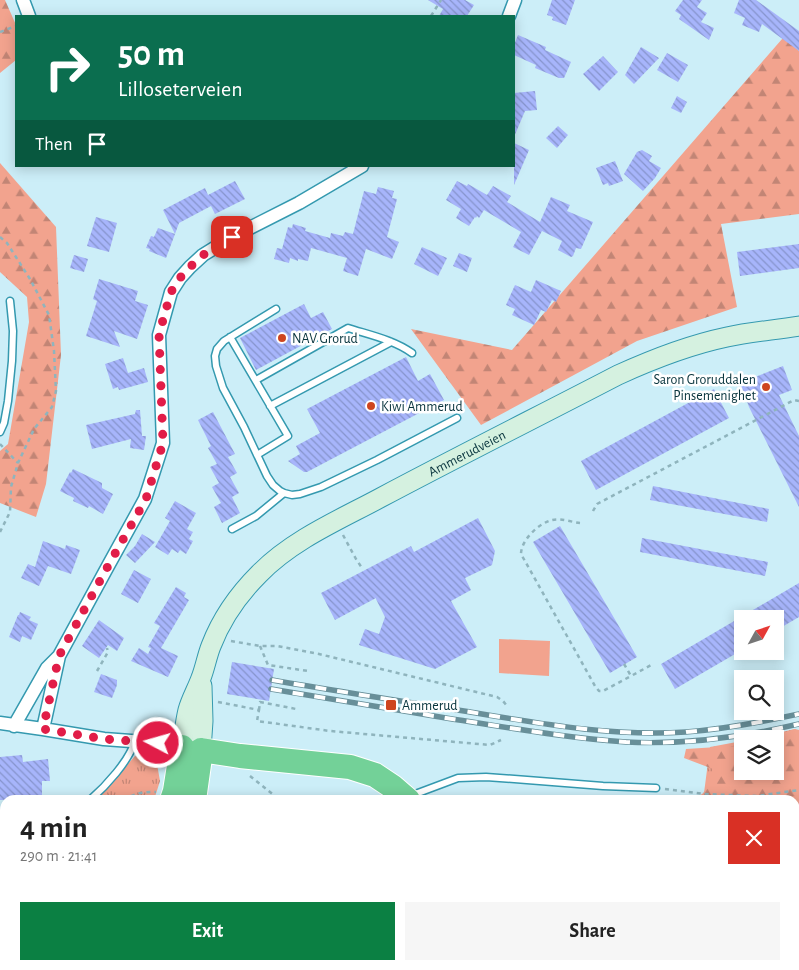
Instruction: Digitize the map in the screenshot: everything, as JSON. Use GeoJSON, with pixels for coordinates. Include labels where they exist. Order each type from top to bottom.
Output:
{"type":"FeatureCollection","features":[{"type":"Feature","properties":{"kind":"highway"},"geometry":{"type":"LineString","coordinates":[[166,795],[175,791],[191,748]]}},
{"type":"Feature","properties":{"kind":"highway"},"geometry":{"type":"LineString","coordinates":[[191,748],[201,795]]}},
{"type":"Feature","properties":{"kind":"highway"},"geometry":{"type":"LineString","coordinates":[[191,748],[240,756],[350,767],[375,775],[402,795]]}},
{"type":"Feature","properties":{"kind":"street"},"geometry":{"type":"LineString","coordinates":[[23,0],[29,15]]}},
{"type":"Feature","properties":{"kind":"street"},"geometry":{"type":"LineString","coordinates":[[509,15],[515,0]]}},
{"type":"Feature","properties":{"kind":"street"},"geometry":{"type":"LineString","coordinates":[[43,729],[59,656],[146,499],[163,443],[159,334],[171,292],[180,278],[203,255],[232,237],[299,203],[360,167]]}},
{"type":"Feature","properties":{"kind":"street","name":"Ammerudveien"},"geometry":{"type":"LineString","coordinates":[[191,748],[188,709],[202,677],[217,632],[247,587],[272,562],[308,538],[400,488],[642,364],[682,348],[728,336],[799,326]]}},
{"type":"Feature","properties":{"kind":"street"},"geometry":{"type":"LineString","coordinates":[[14,726],[47,668],[59,656]]}},
{"type":"Feature","properties":{"kind":"street"},"geometry":{"type":"LineString","coordinates":[[0,723],[104,739],[191,748]]}},
{"type":"Feature","properties":{"kind":"lane"},"geometry":{"type":"LineString","coordinates":[[0,432],[8,401],[12,361],[13,331],[10,301]]}},
{"type":"Feature","properties":{"kind":"lane"},"geometry":{"type":"LineString","coordinates":[[276,309],[230,337],[217,349],[215,356],[223,388],[267,476],[280,491],[292,495],[321,487],[457,418]]}},
{"type":"Feature","properties":{"kind":"lane"},"geometry":{"type":"LineString","coordinates":[[256,380],[348,328],[404,347],[412,353]]}},
{"type":"Feature","properties":{"kind":"lane"},"geometry":{"type":"LineString","coordinates":[[230,337],[288,436],[257,455]]}},
{"type":"Feature","properties":{"kind":"lane"},"geometry":{"type":"LineString","coordinates":[[270,406],[391,342]]}},
{"type":"Feature","properties":{"kind":"lane"},"geometry":{"type":"LineString","coordinates":[[232,529],[256,516],[284,493]]}},
{"type":"Feature","properties":{"kind":"lane"},"geometry":{"type":"LineString","coordinates":[[95,795],[132,751],[135,741]]}},
{"type":"Feature","properties":{"kind":"lane"},"geometry":{"type":"LineString","coordinates":[[417,795],[458,778],[502,778],[656,788]]}},
{"type":"Feature","properties":{"kind":"path"},"geometry":{"type":"LineString","coordinates":[[432,15],[441,0]]}},
{"type":"Feature","properties":{"kind":"path"},"geometry":{"type":"LineString","coordinates":[[0,32],[15,26]]}},
{"type":"Feature","properties":{"kind":"path"},"geometry":{"type":"LineString","coordinates":[[0,238],[7,243],[16,257],[49,315],[54,351],[56,391],[52,407],[34,429],[18,463],[11,487],[10,512],[0,532]]}},
{"type":"Feature","properties":{"kind":"path"},"geometry":{"type":"LineString","coordinates":[[593,511],[597,504],[794,400],[799,401]]}},
{"type":"Feature","properties":{"kind":"path"},"geometry":{"type":"LineString","coordinates":[[0,444],[18,463]]}},
{"type":"Feature","properties":{"kind":"path"},"geometry":{"type":"LineString","coordinates":[[0,520],[4,524]]}},
{"type":"Feature","properties":{"kind":"path"},"geometry":{"type":"LineString","coordinates":[[580,523],[554,520],[539,526],[522,548],[522,554],[599,691],[603,691],[653,664]]}},
{"type":"Feature","properties":{"kind":"path"},"geometry":{"type":"LineString","coordinates":[[342,534],[362,568]]}},
{"type":"Feature","properties":{"kind":"path"},"geometry":{"type":"LineString","coordinates":[[230,640],[260,646],[278,646],[319,654],[497,697],[503,700],[507,706]]}},
{"type":"Feature","properties":{"kind":"path"},"geometry":{"type":"LineString","coordinates":[[260,646],[268,665],[308,671]]}},
{"type":"Feature","properties":{"kind":"path"},"geometry":{"type":"LineString","coordinates":[[97,670],[108,652],[107,648]]}},
{"type":"Feature","properties":{"kind":"path"},"geometry":{"type":"LineString","coordinates":[[624,664],[630,676]]}},
{"type":"Feature","properties":{"kind":"path"},"geometry":{"type":"LineString","coordinates":[[214,701],[258,710]]}},
{"type":"Feature","properties":{"kind":"path"},"geometry":{"type":"LineString","coordinates":[[296,709],[260,702],[257,722],[330,731],[490,745],[501,740]]}},
{"type":"Feature","properties":{"kind":"path"},"geometry":{"type":"LineString","coordinates":[[245,773],[274,795]]}},
{"type":"Feature","properties":{"kind":"path"},"geometry":{"type":"LineString","coordinates":[[656,788],[730,795]]}},
{"type":"Feature","properties":{"kind":"path"},"geometry":{"type":"LineString","coordinates":[[768,795],[799,790]]}},
{"type":"Feature","properties":{"kind":"path"},"geometry":{"type":"LineString","coordinates":[[131,795],[144,792],[159,795]]}},
{"type":"Feature","properties":{"kind":"green space"},"geometry":{"type":"Polygon","coordinates":[[[0,0],[5,0],[15,23],[15,61],[0,73],[0,0]]]}},
{"type":"Feature","properties":{"kind":"green space"},"geometry":{"type":"Polygon","coordinates":[[[789,31],[799,51],[799,214],[721,224],[737,307],[637,341],[481,425],[411,329],[512,350],[789,31]]]}},
{"type":"Feature","properties":{"kind":"green space"},"geometry":{"type":"Polygon","coordinates":[[[0,163],[56,227],[61,355],[46,484],[36,517],[0,503],[0,451],[8,444],[29,322],[27,297],[0,272],[0,163]]]}},
{"type":"Feature","properties":{"kind":"green space"},"geometry":{"type":"Polygon","coordinates":[[[499,639],[550,641],[549,676],[499,673],[499,639]]]}},
{"type":"Feature","properties":{"kind":"green space"},"geometry":{"type":"Polygon","coordinates":[[[795,729],[799,732],[799,795],[700,795],[704,793],[710,747],[734,742],[734,780],[784,780],[784,732],[795,729]]]}},
{"type":"Feature","properties":{"kind":"green space"},"geometry":{"type":"Polygon","coordinates":[[[795,729],[799,730],[799,795],[702,795],[712,781],[713,769],[684,758],[686,749],[733,746],[734,780],[784,780],[784,732],[795,729]]]}},
{"type":"Feature","properties":{"kind":"green space"},"geometry":{"type":"Polygon","coordinates":[[[135,756],[146,758],[157,764],[160,781],[156,795],[100,795],[135,756]]]}},
{"type":"Feature","properties":{"kind":"building"},"geometry":{"type":"Polygon","coordinates":[[[428,0],[465,0],[474,5],[468,15],[440,15],[443,9],[428,0]]]}},
{"type":"Feature","properties":{"kind":"building"},"geometry":{"type":"Polygon","coordinates":[[[552,0],[575,0],[566,25],[552,20],[553,17],[547,15],[552,0]]]}},
{"type":"Feature","properties":{"kind":"building"},"geometry":{"type":"Polygon","coordinates":[[[683,0],[702,0],[697,7],[707,13],[701,22],[714,28],[709,40],[679,19],[681,15],[675,11],[683,0]]]}},
{"type":"Feature","properties":{"kind":"building"},"geometry":{"type":"Polygon","coordinates":[[[739,0],[756,0],[799,31],[799,51],[762,24],[759,32],[742,25],[745,18],[734,13],[739,0]]]}},
{"type":"Feature","properties":{"kind":"building"},"geometry":{"type":"Polygon","coordinates":[[[518,35],[546,47],[545,50],[571,62],[564,78],[559,78],[535,68],[536,65],[515,55],[515,42],[518,35]]]}},
{"type":"Feature","properties":{"kind":"building"},"geometry":{"type":"Polygon","coordinates":[[[641,47],[659,58],[634,84],[625,75],[641,47]]]}},
{"type":"Feature","properties":{"kind":"building"},"geometry":{"type":"Polygon","coordinates":[[[667,53],[688,65],[678,82],[657,70],[667,53]]]}},
{"type":"Feature","properties":{"kind":"building"},"geometry":{"type":"Polygon","coordinates":[[[603,56],[618,72],[599,91],[583,74],[603,56]]]}},
{"type":"Feature","properties":{"kind":"building"},"geometry":{"type":"Polygon","coordinates":[[[535,91],[537,110],[525,111],[515,135],[515,93],[535,91]]]}},
{"type":"Feature","properties":{"kind":"building"},"geometry":{"type":"Polygon","coordinates":[[[677,96],[687,102],[681,113],[671,108],[677,96]]]}},
{"type":"Feature","properties":{"kind":"building"},"geometry":{"type":"Polygon","coordinates":[[[558,126],[568,135],[557,148],[546,138],[558,126]]]}},
{"type":"Feature","properties":{"kind":"building"},"geometry":{"type":"Polygon","coordinates":[[[515,143],[529,150],[514,185],[515,167],[515,143]]]}},
{"type":"Feature","properties":{"kind":"building"},"geometry":{"type":"Polygon","coordinates":[[[642,150],[652,156],[649,161],[661,168],[643,191],[624,174],[637,152],[642,150]]]}},
{"type":"Feature","properties":{"kind":"building"},"geometry":{"type":"Polygon","coordinates":[[[615,161],[623,181],[609,186],[608,183],[603,185],[596,168],[615,161]]]}},
{"type":"Feature","properties":{"kind":"building"},"geometry":{"type":"Polygon","coordinates":[[[235,181],[245,199],[215,214],[211,206],[179,223],[175,234],[163,210],[205,188],[208,195],[235,181]]]}},
{"type":"Feature","properties":{"kind":"building"},"geometry":{"type":"Polygon","coordinates":[[[457,181],[467,186],[468,184],[487,195],[493,186],[511,196],[507,202],[540,222],[551,197],[570,205],[567,211],[593,222],[581,249],[576,248],[573,256],[571,257],[558,250],[562,241],[542,231],[529,255],[513,247],[521,232],[484,210],[479,218],[475,217],[469,226],[456,218],[461,209],[446,200],[457,181]]]}},
{"type":"Feature","properties":{"kind":"building"},"geometry":{"type":"Polygon","coordinates":[[[378,187],[394,191],[392,198],[397,199],[387,237],[399,242],[392,259],[366,249],[358,276],[343,271],[347,258],[311,248],[308,261],[298,259],[298,261],[290,258],[289,263],[274,259],[277,248],[282,249],[288,227],[292,228],[293,224],[306,228],[305,231],[330,238],[331,233],[343,236],[345,232],[353,234],[364,191],[376,194],[378,187]]]}},
{"type":"Feature","properties":{"kind":"building"},"geometry":{"type":"Polygon","coordinates":[[[96,217],[117,223],[109,252],[87,246],[96,217]]]}},
{"type":"Feature","properties":{"kind":"building"},"geometry":{"type":"Polygon","coordinates":[[[158,228],[175,234],[166,258],[146,248],[151,236],[154,237],[158,228]]]}},
{"type":"Feature","properties":{"kind":"building"},"geometry":{"type":"Polygon","coordinates":[[[799,244],[799,268],[740,276],[737,252],[799,244]]]}},
{"type":"Feature","properties":{"kind":"building"},"geometry":{"type":"Polygon","coordinates":[[[422,247],[447,258],[438,276],[414,264],[422,247]]]}},
{"type":"Feature","properties":{"kind":"building"},"geometry":{"type":"Polygon","coordinates":[[[459,253],[472,258],[467,272],[453,266],[459,253]]]}},
{"type":"Feature","properties":{"kind":"building"},"geometry":{"type":"Polygon","coordinates":[[[74,255],[88,259],[84,272],[70,268],[74,255]]]}},
{"type":"Feature","properties":{"kind":"building"},"geometry":{"type":"Polygon","coordinates":[[[99,279],[138,291],[135,301],[148,305],[137,339],[114,331],[120,347],[86,336],[97,301],[93,299],[99,279]]]}},
{"type":"Feature","properties":{"kind":"building"},"geometry":{"type":"Polygon","coordinates":[[[536,280],[561,291],[556,302],[552,300],[546,312],[541,310],[534,325],[512,315],[515,309],[506,305],[515,285],[531,292],[536,280]]]}},
{"type":"Feature","properties":{"kind":"building"},"geometry":{"type":"Polygon","coordinates":[[[304,304],[311,318],[323,312],[332,329],[256,370],[240,338],[304,304]]]}},
{"type":"Feature","properties":{"kind":"building"},"geometry":{"type":"Polygon","coordinates":[[[406,357],[418,381],[430,374],[444,400],[307,472],[304,472],[288,461],[300,454],[296,446],[320,433],[307,409],[406,357]]]}},
{"type":"Feature","properties":{"kind":"building"},"geometry":{"type":"Polygon","coordinates":[[[123,358],[128,373],[144,368],[148,382],[119,390],[118,387],[113,389],[105,364],[123,358]]]}},
{"type":"Feature","properties":{"kind":"building"},"geometry":{"type":"Polygon","coordinates":[[[783,366],[792,390],[779,395],[799,436],[799,507],[749,407],[740,383],[783,366]]]}},
{"type":"Feature","properties":{"kind":"building"},"geometry":{"type":"Polygon","coordinates":[[[714,389],[729,418],[596,490],[581,461],[714,389]]]}},
{"type":"Feature","properties":{"kind":"building"},"geometry":{"type":"Polygon","coordinates":[[[136,410],[140,410],[142,436],[146,436],[144,450],[130,448],[131,439],[92,449],[86,425],[135,414],[136,410]]]}},
{"type":"Feature","properties":{"kind":"building"},"geometry":{"type":"Polygon","coordinates":[[[213,412],[235,454],[228,457],[237,473],[230,477],[239,493],[232,497],[240,513],[222,523],[214,507],[221,503],[212,487],[219,483],[210,467],[217,464],[208,448],[211,446],[198,420],[213,412]]]}},
{"type":"Feature","properties":{"kind":"building"},"geometry":{"type":"Polygon","coordinates":[[[73,469],[102,483],[102,488],[113,494],[103,514],[89,506],[88,508],[73,501],[74,498],[60,491],[73,469]]]}},
{"type":"Feature","properties":{"kind":"building"},"geometry":{"type":"Polygon","coordinates":[[[653,486],[769,509],[767,522],[650,500],[653,486]]]}},
{"type":"Feature","properties":{"kind":"building"},"geometry":{"type":"Polygon","coordinates":[[[175,501],[196,513],[187,529],[193,532],[189,539],[193,541],[186,554],[180,550],[178,553],[172,549],[168,555],[155,547],[170,521],[165,518],[175,501]]]}},
{"type":"Feature","properties":{"kind":"building"},"geometry":{"type":"Polygon","coordinates":[[[478,518],[495,551],[492,565],[465,578],[471,590],[451,601],[477,647],[435,669],[359,645],[365,629],[379,634],[385,617],[376,598],[335,620],[321,593],[411,546],[414,552],[478,518]]]}},
{"type":"Feature","properties":{"kind":"building"},"geometry":{"type":"Polygon","coordinates":[[[560,526],[637,657],[610,673],[533,542],[560,526]]]}},
{"type":"Feature","properties":{"kind":"building"},"geometry":{"type":"Polygon","coordinates":[[[142,534],[155,542],[135,563],[126,555],[135,546],[142,534]]]}},
{"type":"Feature","properties":{"kind":"building"},"geometry":{"type":"Polygon","coordinates":[[[642,538],[768,562],[765,576],[640,552],[642,538]]]}},
{"type":"Feature","properties":{"kind":"building"},"geometry":{"type":"Polygon","coordinates":[[[43,541],[65,549],[66,545],[80,550],[71,574],[48,566],[39,586],[21,578],[28,564],[35,567],[43,541]]]}},
{"type":"Feature","properties":{"kind":"building"},"geometry":{"type":"Polygon","coordinates":[[[134,570],[151,579],[138,603],[121,594],[134,570]]]}},
{"type":"Feature","properties":{"kind":"building"},"geometry":{"type":"Polygon","coordinates":[[[799,583],[799,617],[784,626],[784,610],[753,610],[799,583]]]}},
{"type":"Feature","properties":{"kind":"building"},"geometry":{"type":"Polygon","coordinates":[[[176,587],[186,593],[184,597],[189,600],[161,648],[178,656],[168,677],[131,661],[139,648],[148,654],[151,648],[148,647],[160,626],[154,623],[176,587]]]}},
{"type":"Feature","properties":{"kind":"building"},"geometry":{"type":"Polygon","coordinates":[[[20,612],[31,617],[29,620],[38,624],[31,640],[22,636],[20,642],[9,637],[20,612]]]}},
{"type":"Feature","properties":{"kind":"building"},"geometry":{"type":"Polygon","coordinates":[[[99,620],[124,638],[117,651],[108,645],[99,658],[82,646],[99,620]]]}},
{"type":"Feature","properties":{"kind":"building"},"geometry":{"type":"Polygon","coordinates":[[[734,621],[734,655],[675,689],[661,664],[734,621]]]}},
{"type":"Feature","properties":{"kind":"building"},"geometry":{"type":"Polygon","coordinates":[[[232,662],[274,669],[269,701],[227,694],[232,662]]]}},
{"type":"Feature","properties":{"kind":"building"},"geometry":{"type":"Polygon","coordinates":[[[101,674],[117,680],[112,698],[94,692],[101,674]]]}},
{"type":"Feature","properties":{"kind":"building"},"geometry":{"type":"Polygon","coordinates":[[[22,755],[23,762],[48,759],[50,781],[42,781],[42,795],[0,795],[0,757],[22,755]]]}},
{"type":"Feature","properties":{"kind":"railway"},"geometry":{"type":"LineString","coordinates":[[272,680],[547,724],[630,733],[700,731],[799,714]]}},
{"type":"Feature","properties":{"kind":"railway"},"geometry":{"type":"LineString","coordinates":[[271,689],[536,732],[626,742],[648,743],[713,739],[799,724]]}},
{"type":"Feature","properties":{"kind":"place","name":"NAV Grorud"},"geometry":{"type":"Point","coordinates":[282,338]}},
{"type":"Feature","properties":{"kind":"place","name":"Saron Groruddalen Pinsemenighet"},"geometry":{"type":"Point","coordinates":[766,387]}},
{"type":"Feature","properties":{"kind":"place","name":"Kiwi Ammerud"},"geometry":{"type":"Point","coordinates":[371,406]}},
{"type":"Feature","properties":{"kind":"place","name":"Ammerud"},"geometry":{"type":"Point","coordinates":[391,705]}},
{"type":"Feature","properties":{"kind":"route"},"geometry":{"type":"LineString","coordinates":[[158,743],[104,739],[43,729],[59,656],[146,499],[163,443],[159,334],[171,292],[180,278],[203,255],[232,237]]}}]}
